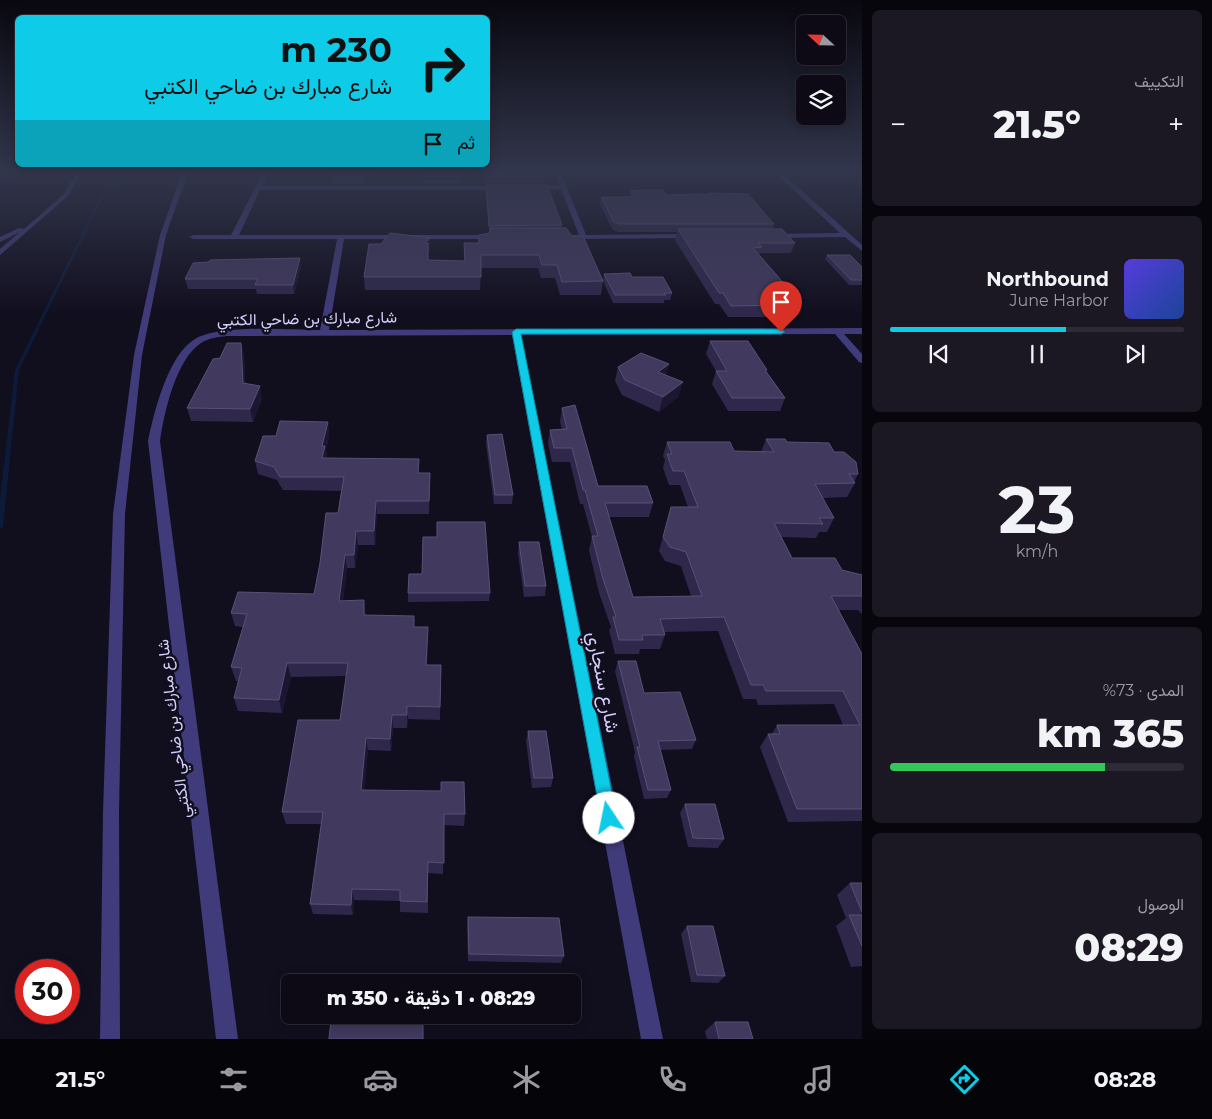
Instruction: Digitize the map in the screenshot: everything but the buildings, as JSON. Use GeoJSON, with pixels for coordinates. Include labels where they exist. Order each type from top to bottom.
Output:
{"type":"FeatureCollection","features":[{"type":"Feature","properties":{"kind":"street"},"geometry":{"type":"LineString","coordinates":[[234,237],[243,218]]}},
{"type":"Feature","properties":{"kind":"street"},"geometry":{"type":"LineString","coordinates":[[576,218],[583,237]]}},
{"type":"Feature","properties":{"kind":"street"},"geometry":{"type":"LineString","coordinates":[[828,218],[862,250]]}},
{"type":"Feature","properties":{"kind":"street"},"geometry":{"type":"LineString","coordinates":[[759,236],[846,235]]}},
{"type":"Feature","properties":{"kind":"street"},"geometry":{"type":"LineString","coordinates":[[554,237],[700,236]]}},
{"type":"Feature","properties":{"kind":"street"},"geometry":{"type":"LineString","coordinates":[[193,237],[506,237]]}},
{"type":"Feature","properties":{"kind":"street"},"geometry":{"type":"LineString","coordinates":[[324,333],[341,237]]}},
{"type":"Feature","properties":{"kind":"street","name":"شارع مبارك بن ضاحي الكتبي"},"geometry":{"type":"LineString","coordinates":[[227,1039],[154,441],[156,422],[174,376],[193,345],[202,339],[227,333],[862,331]]}},
{"type":"Feature","properties":{"kind":"street","name":"شارع سنجاري"},"geometry":{"type":"LineString","coordinates":[[516,332],[652,1039]]}},
{"type":"Feature","properties":{"kind":"street"},"geometry":{"type":"LineString","coordinates":[[838,332],[862,360]]}},
{"type":"Feature","properties":{"kind":"lane"},"geometry":{"type":"LineString","coordinates":[[0,240],[38,218]]}},
{"type":"Feature","properties":{"kind":"lane"},"geometry":{"type":"LineString","coordinates":[[0,253],[40,218]]}},
{"type":"Feature","properties":{"kind":"lane"},"geometry":{"type":"LineString","coordinates":[[110,1039],[111,812],[119,514],[138,355],[164,235],[170,218]]}},
{"type":"Feature","properties":{"kind":"waterway"},"geometry":{"type":"LineString","coordinates":[[0,527],[17,370],[91,218]]}},
{"type":"Feature","properties":{"kind":"route"},"geometry":{"type":"LineString","coordinates":[[609,818],[516,332],[781,332]]}}]}
